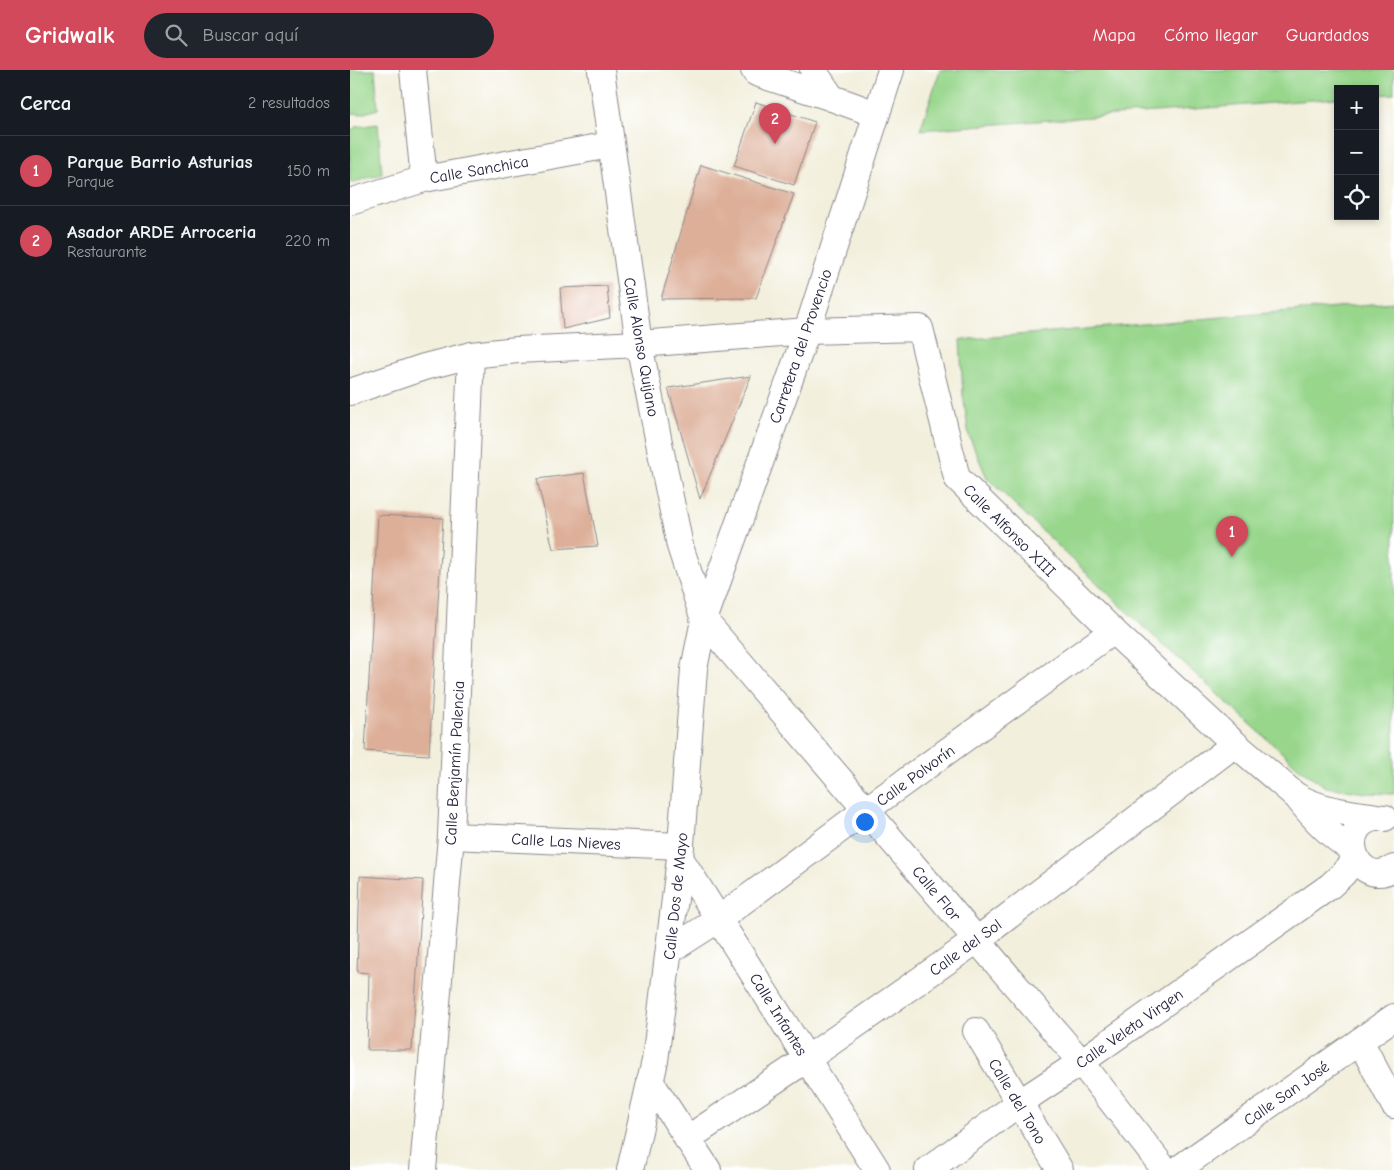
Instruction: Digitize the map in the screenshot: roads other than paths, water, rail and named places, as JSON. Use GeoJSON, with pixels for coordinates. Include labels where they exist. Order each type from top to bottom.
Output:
{"type":"FeatureCollection","features":[{"type":"Feature","properties":{"kind":"street"},"geometry":{"type":"LineString","coordinates":[[413,70],[424,179]]}},
{"type":"Feature","properties":{"kind":"street","name":"Calle Alonso Quijano"},"geometry":{"type":"LineString","coordinates":[[601,70],[639,344],[680,546],[704,620]]}},
{"type":"Feature","properties":{"kind":"street"},"geometry":{"type":"LineString","coordinates":[[754,70],[756,73],[876,114]]}},
{"type":"Feature","properties":{"kind":"street"},"geometry":{"type":"LineString","coordinates":[[813,70],[832,98]]}},
{"type":"Feature","properties":{"kind":"street","name":"Carretera del Provencio"},"geometry":{"type":"LineString","coordinates":[[704,620],[807,331],[891,70]]}},
{"type":"Feature","properties":{"kind":"street","name":"Calle Sanchica"},"geometry":{"type":"LineString","coordinates":[[350,202],[424,179],[610,145]]}},
{"type":"Feature","properties":{"kind":"street","name":"Calle Alfonso XIII"},"geometry":{"type":"LineString","coordinates":[[350,392],[424,367],[471,355],[517,350],[639,344],[807,331],[920,328],[957,478],[1113,632],[1235,744],[1295,795],[1305,801],[1349,813],[1388,819]]}},
{"type":"Feature","properties":{"kind":"street","name":"Calle Benjamín Palencia"},"geometry":{"type":"LineString","coordinates":[[423,1170],[451,836],[471,355]]}},
{"type":"Feature","properties":{"kind":"street","name":"Calle Flor"},"geometry":{"type":"LineString","coordinates":[[704,620],[1081,1062],[1165,1170]]}},
{"type":"Feature","properties":{"kind":"street","name":"Calle Dos de Mayo"},"geometry":{"type":"LineString","coordinates":[[630,1170],[655,1061],[681,852],[694,669],[704,620]]}},
{"type":"Feature","properties":{"kind":"street","name":"Calle Polvorín"},"geometry":{"type":"LineString","coordinates":[[669,951],[719,919],[866,810],[1113,632]]}},
{"type":"Feature","properties":{"kind":"street","name":"Calle del Sol"},"geometry":{"type":"LineString","coordinates":[[687,1139],[807,1059],[976,940],[1235,744]]}},
{"type":"Feature","properties":{"kind":"street","name":"Calle Alfonso XIII"},"geometry":{"type":"LineString","coordinates":[[1295,795],[1313,818],[1337,840],[1369,862]]}},
{"type":"Feature","properties":{"kind":"street"},"geometry":{"type":"LineString","coordinates":[[1369,862],[1352,841],[1355,832],[1368,820],[1388,819]]}},
{"type":"Feature","properties":{"kind":"street","name":"Calle Las Nieves"},"geometry":{"type":"LineString","coordinates":[[451,836],[681,852]]}},
{"type":"Feature","properties":{"kind":"street","name":"Calle Infantes"},"geometry":{"type":"LineString","coordinates":[[681,852],[719,919],[877,1170]]}},
{"type":"Feature","properties":{"kind":"street","name":"Calle Veleta Virgen"},"geometry":{"type":"LineString","coordinates":[[928,1170],[1019,1103],[1081,1062],[1330,886],[1369,862]]}},
{"type":"Feature","properties":{"kind":"street","name":"Calle San José"},"geometry":{"type":"LineString","coordinates":[[1178,1170],[1394,1017]]}},
{"type":"Feature","properties":{"kind":"street","name":"Calle del Tono"},"geometry":{"type":"LineString","coordinates":[[976,1031],[1060,1170]]}},
{"type":"Feature","properties":{"kind":"street"},"geometry":{"type":"LineString","coordinates":[[1360,1041],[1394,1105]]}},
{"type":"Feature","properties":{"kind":"street"},"geometry":{"type":"LineString","coordinates":[[650,1081],[708,1170]]}},
{"type":"Feature","properties":{"kind":"place","name":"Asador ARDE Arroceria"},"geometry":{"type":"Point","coordinates":[775,144]}},
{"type":"Feature","properties":{"kind":"place","name":"Parque Barrio Asturias"},"geometry":{"type":"Point","coordinates":[1232,557]}}]}
